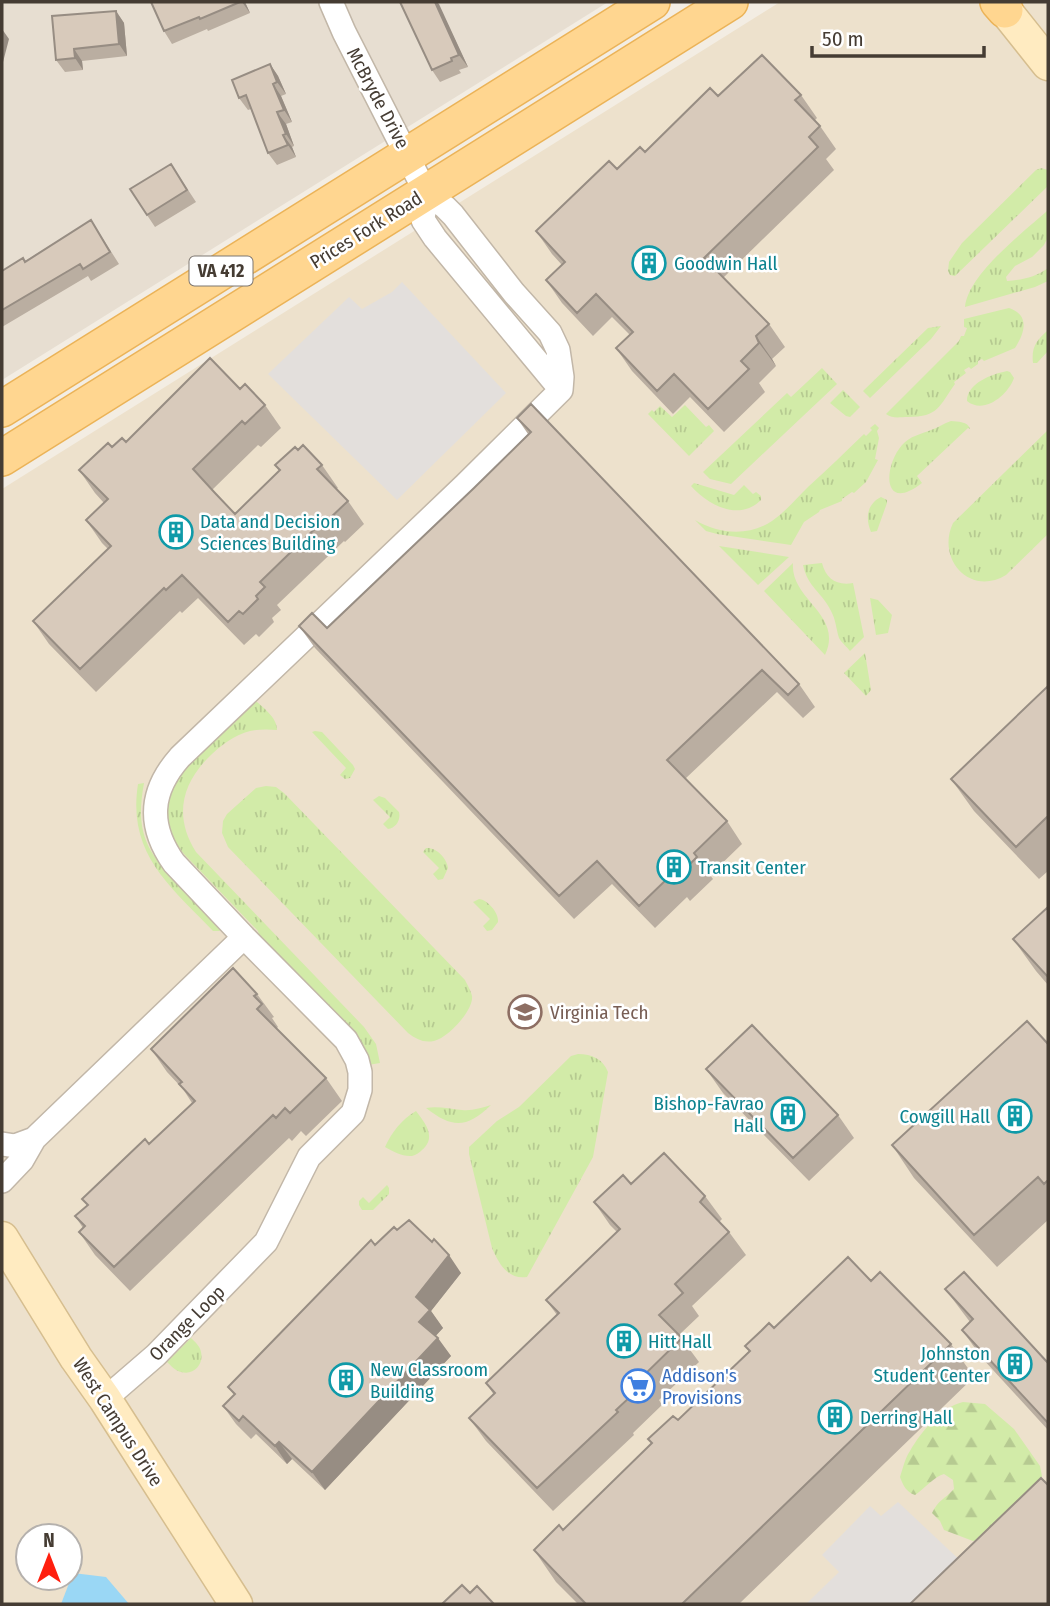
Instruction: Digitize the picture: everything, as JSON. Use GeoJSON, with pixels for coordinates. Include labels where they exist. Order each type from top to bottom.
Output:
{"type":"FeatureCollection","features":[{"type":"Feature","properties":{"kind":"main road","name":"VA 412"},"geometry":{"type":"LineString","coordinates":[[2,409],[652,2]]}},
{"type":"Feature","properties":{"kind":"main road","name":"Prices Fork Road"},"geometry":{"type":"LineString","coordinates":[[2,458],[730,2]]}},
{"type":"Feature","properties":{"kind":"street","name":"McBryde Drive"},"geometry":{"type":"LineString","coordinates":[[331,2],[426,193]]}},
{"type":"Feature","properties":{"kind":"street"},"geometry":{"type":"LineString","coordinates":[[1002,5],[1048,64]]}},
{"type":"Feature","properties":{"kind":"street","name":"Orange Loop"},"geometry":{"type":"LineString","coordinates":[[105,1399],[156,1355],[266,1242],[309,1157],[353,1113],[360,1090],[357,1060],[346,1040],[174,863],[163,845],[156,821],[156,801],[163,779],[180,757],[561,390],[558,350],[550,333],[513,293],[453,215],[426,193]]}},
{"type":"Feature","properties":{"kind":"street"},"geometry":{"type":"LineString","coordinates":[[2,1181],[22,1160],[34,1139],[244,937]]}},
{"type":"Feature","properties":{"kind":"street"},"geometry":{"type":"LineString","coordinates":[[2,1143],[15,1146],[34,1139]]}},
{"type":"Feature","properties":{"kind":"street","name":"West Campus Drive"},"geometry":{"type":"LineString","coordinates":[[2,1238],[76,1358],[236,1604]]}},
{"type":"Feature","properties":{"kind":"shaded area"},"geometry":{"type":"Polygon","coordinates":[[[2,2],[608,2],[2,380],[2,2]]]}},
{"type":"Feature","properties":{"kind":"shaded area","name":"Virginia Tech"},"geometry":{"type":"Polygon","coordinates":[[[780,2],[1048,2],[1048,1604],[2,1604],[2,489],[780,2]]]}},
{"type":"Feature","properties":{"kind":"shaded area"},"geometry":{"type":"Polygon","coordinates":[[[402,282],[506,393],[397,500],[268,374],[349,297],[362,309],[392,292],[402,282]]]}},
{"type":"Feature","properties":{"kind":"shaded area"},"geometry":{"type":"Polygon","coordinates":[[[898,1502],[965,1565],[925,1604],[806,1604],[839,1572],[822,1555],[870,1506],[881,1516],[898,1502]]]}},
{"type":"Feature","properties":{"kind":"green space"},"geometry":{"type":"Polygon","coordinates":[[[1041,168],[1048,170],[1048,186],[955,276],[950,275],[949,262],[962,243],[1041,168]]]}},
{"type":"Feature","properties":{"kind":"green space"},"geometry":{"type":"Polygon","coordinates":[[[1048,210],[1048,237],[1044,245],[1032,257],[1015,266],[1006,277],[1007,281],[1023,279],[1048,268],[1048,281],[965,307],[968,294],[986,268],[1048,210]]]}},
{"type":"Feature","properties":{"kind":"green space"},"geometry":{"type":"Polygon","coordinates":[[[1009,308],[1020,315],[1024,325],[1015,348],[984,361],[982,359],[971,369],[969,367],[964,370],[966,373],[954,382],[941,404],[932,412],[899,417],[886,414],[961,336],[964,336],[967,328],[964,327],[964,319],[1009,308]]]}},
{"type":"Feature","properties":{"kind":"green space"},"geometry":{"type":"Polygon","coordinates":[[[941,326],[870,398],[863,391],[928,328],[941,326]]]}},
{"type":"Feature","properties":{"kind":"green space"},"geometry":{"type":"Polygon","coordinates":[[[1048,330],[1048,351],[1037,363],[1033,363],[1036,344],[1048,330]]]}},
{"type":"Feature","properties":{"kind":"green space"},"geometry":{"type":"Polygon","coordinates":[[[822,368],[837,384],[731,484],[710,479],[703,472],[787,393],[791,397],[822,368]]]}},
{"type":"Feature","properties":{"kind":"green space"},"geometry":{"type":"Polygon","coordinates":[[[1007,371],[1014,378],[1007,391],[995,401],[981,406],[967,401],[976,384],[1007,371]]]}},
{"type":"Feature","properties":{"kind":"green space"},"geometry":{"type":"Polygon","coordinates":[[[843,390],[860,407],[850,417],[830,403],[843,390]]]}},
{"type":"Feature","properties":{"kind":"green space"},"geometry":{"type":"Polygon","coordinates":[[[685,405],[706,427],[709,425],[714,431],[689,456],[648,414],[660,406],[672,417],[685,405]]]}},
{"type":"Feature","properties":{"kind":"green space"},"geometry":{"type":"Polygon","coordinates":[[[951,421],[965,423],[970,429],[917,476],[922,483],[909,491],[899,493],[893,490],[889,475],[891,465],[902,445],[912,437],[951,421]]]}},
{"type":"Feature","properties":{"kind":"green space"},"geometry":{"type":"Polygon","coordinates":[[[875,424],[879,428],[875,459],[878,460],[866,482],[842,501],[820,510],[804,522],[791,545],[717,534],[706,531],[695,520],[704,525],[734,532],[763,526],[782,513],[864,434],[866,436],[875,424]]]}},
{"type":"Feature","properties":{"kind":"green space"},"geometry":{"type":"Polygon","coordinates":[[[1048,430],[1048,534],[1006,575],[993,581],[969,578],[953,561],[949,549],[953,523],[1048,430]]]}},
{"type":"Feature","properties":{"kind":"green space"},"geometry":{"type":"Polygon","coordinates":[[[694,483],[734,495],[744,485],[753,494],[756,492],[761,496],[761,500],[743,510],[724,508],[698,493],[691,486],[694,483]]]}},
{"type":"Feature","properties":{"kind":"green space"},"geometry":{"type":"Polygon","coordinates":[[[881,497],[887,500],[887,503],[877,531],[871,532],[868,522],[870,507],[881,497]]]}},
{"type":"Feature","properties":{"kind":"green space"},"geometry":{"type":"Polygon","coordinates":[[[719,546],[789,557],[758,585],[719,546]]]}},
{"type":"Feature","properties":{"kind":"green space"},"geometry":{"type":"Polygon","coordinates":[[[793,563],[794,576],[799,587],[828,629],[829,641],[825,655],[764,591],[793,563]]]}},
{"type":"Feature","properties":{"kind":"green space"},"geometry":{"type":"Polygon","coordinates":[[[822,563],[833,580],[853,583],[864,637],[850,651],[839,638],[831,611],[805,573],[803,565],[822,563]]]}},
{"type":"Feature","properties":{"kind":"green space"},"geometry":{"type":"Polygon","coordinates":[[[870,598],[878,600],[892,615],[888,633],[876,635],[870,598]]]}},
{"type":"Feature","properties":{"kind":"green space"},"geometry":{"type":"Polygon","coordinates":[[[865,653],[871,690],[866,696],[844,673],[865,653]]]}},
{"type":"Feature","properties":{"kind":"green space"},"geometry":{"type":"Polygon","coordinates":[[[254,699],[272,717],[277,730],[250,731],[234,737],[202,765],[184,800],[183,813],[189,839],[196,852],[364,1027],[376,1044],[380,1063],[368,1065],[260,940],[258,931],[183,853],[170,834],[166,817],[169,791],[182,769],[254,699]]]}},
{"type":"Feature","properties":{"kind":"green space"},"geometry":{"type":"Polygon","coordinates":[[[312,732],[322,732],[353,765],[355,769],[350,778],[345,779],[340,775],[346,768],[312,732]]]}},
{"type":"Feature","properties":{"kind":"green space"},"geometry":{"type":"Polygon","coordinates":[[[144,783],[142,828],[151,851],[168,874],[220,931],[213,931],[155,867],[139,830],[136,809],[138,784],[144,783]]]}},
{"type":"Feature","properties":{"kind":"green space"},"geometry":{"type":"Polygon","coordinates":[[[276,787],[284,793],[465,980],[472,1002],[465,1016],[446,1035],[434,1041],[426,1041],[408,1033],[228,847],[222,833],[227,814],[256,788],[276,787]]]}},
{"type":"Feature","properties":{"kind":"green space"},"geometry":{"type":"Polygon","coordinates":[[[379,796],[385,798],[399,812],[399,821],[388,829],[383,824],[390,817],[373,800],[379,796]]]}},
{"type":"Feature","properties":{"kind":"green space"},"geometry":{"type":"Polygon","coordinates":[[[426,848],[437,851],[446,861],[448,868],[443,879],[438,880],[433,874],[439,868],[423,852],[426,848]]]}},
{"type":"Feature","properties":{"kind":"green space"},"geometry":{"type":"Polygon","coordinates":[[[479,899],[489,904],[497,915],[498,922],[492,930],[487,931],[483,926],[490,919],[473,902],[479,899]]]}},
{"type":"Feature","properties":{"kind":"green space"},"geometry":{"type":"Polygon","coordinates":[[[578,1054],[596,1058],[608,1072],[593,1157],[527,1277],[514,1276],[501,1265],[492,1248],[469,1147],[497,1121],[519,1107],[571,1056],[578,1054]]]}},
{"type":"Feature","properties":{"kind":"green space"},"geometry":{"type":"Polygon","coordinates":[[[491,1105],[475,1118],[460,1123],[444,1120],[426,1108],[469,1110],[491,1105]]]}},
{"type":"Feature","properties":{"kind":"green space"},"geometry":{"type":"Polygon","coordinates":[[[416,1111],[428,1130],[429,1140],[426,1145],[412,1156],[401,1155],[385,1147],[398,1127],[416,1111]]]}},
{"type":"Feature","properties":{"kind":"green space"},"geometry":{"type":"Polygon","coordinates":[[[387,1185],[389,1194],[373,1210],[362,1210],[359,1201],[363,1197],[369,1203],[387,1185]]]}},
{"type":"Feature","properties":{"kind":"green space"},"geometry":{"type":"Polygon","coordinates":[[[191,1338],[200,1348],[202,1356],[197,1368],[186,1373],[167,1362],[191,1338]]]}},
{"type":"Feature","properties":{"kind":"green space"},"geometry":{"type":"Polygon","coordinates":[[[963,1402],[985,1404],[1014,1429],[1040,1466],[1042,1476],[1035,1494],[987,1538],[973,1541],[944,1530],[932,1513],[939,1502],[954,1489],[953,1480],[941,1475],[915,1495],[907,1490],[900,1477],[908,1454],[926,1428],[947,1409],[963,1402]]]}},
{"type":"Feature","properties":{"kind":"water"},"geometry":{"type":"Polygon","coordinates":[[[84,1574],[106,1577],[129,1604],[61,1604],[66,1592],[84,1592],[84,1574]]]}},
{"type":"Feature","properties":{"kind":"building"},"geometry":{"type":"Polygon","coordinates":[[[151,2],[240,2],[164,31],[151,2]]]}},
{"type":"Feature","properties":{"kind":"building"},"geometry":{"type":"Polygon","coordinates":[[[400,2],[435,2],[459,55],[432,70],[400,2]]]}},
{"type":"Feature","properties":{"kind":"building"},"geometry":{"type":"Polygon","coordinates":[[[116,11],[119,44],[74,49],[75,58],[56,60],[52,16],[116,11]]]}},
{"type":"Feature","properties":{"kind":"building","name":"Goodwin Hall"},"geometry":{"type":"Polygon","coordinates":[[[762,55],[801,95],[795,100],[820,126],[809,137],[818,147],[704,258],[769,324],[756,336],[759,343],[741,361],[749,369],[708,409],[674,374],[657,391],[616,348],[633,332],[596,294],[577,313],[546,280],[565,262],[536,231],[609,161],[617,169],[640,147],[645,152],[710,88],[718,96],[762,55]]]}},
{"type":"Feature","properties":{"kind":"building"},"geometry":{"type":"Polygon","coordinates":[[[270,64],[277,82],[273,84],[284,110],[277,112],[288,145],[268,153],[246,95],[239,98],[232,80],[270,64]]]}},
{"type":"Feature","properties":{"kind":"building"},"geometry":{"type":"Polygon","coordinates":[[[171,164],[187,190],[147,215],[130,189],[171,164]]]}},
{"type":"Feature","properties":{"kind":"building"},"geometry":{"type":"Polygon","coordinates":[[[91,220],[110,252],[83,269],[80,264],[2,310],[2,271],[23,258],[25,262],[91,220]]]}},
{"type":"Feature","properties":{"kind":"building","name":"Data and Decision Sciences Building"},"geometry":{"type":"Polygon","coordinates":[[[210,358],[240,389],[245,384],[265,405],[245,424],[242,421],[193,469],[235,514],[280,470],[275,465],[295,447],[298,450],[303,445],[322,465],[317,469],[348,501],[329,519],[327,517],[260,582],[265,587],[256,596],[258,599],[243,614],[239,611],[228,622],[182,575],[166,590],[164,588],[80,669],[33,621],[111,546],[86,520],[108,499],[79,470],[108,443],[112,447],[122,438],[126,442],[210,358]]]}},
{"type":"Feature","properties":{"kind":"building"},"geometry":{"type":"Polygon","coordinates":[[[531,404],[799,684],[788,695],[762,670],[667,760],[727,821],[694,853],[697,857],[686,868],[675,878],[671,875],[639,906],[597,861],[559,896],[299,626],[312,613],[327,628],[474,488],[531,432],[517,418],[531,404]]]}},
{"type":"Feature","properties":{"kind":"building"},"geometry":{"type":"Polygon","coordinates":[[[1048,686],[1048,816],[1016,847],[951,779],[1048,686]]]}},
{"type":"Feature","properties":{"kind":"building"},"geometry":{"type":"Polygon","coordinates":[[[1048,907],[1048,977],[1013,939],[1048,907]]]}},
{"type":"Feature","properties":{"kind":"building"},"geometry":{"type":"Polygon","coordinates":[[[233,968],[257,994],[254,996],[262,1004],[257,1009],[326,1078],[290,1113],[285,1108],[276,1118],[273,1115],[114,1267],[79,1232],[85,1226],[75,1216],[88,1205],[82,1199],[145,1139],[149,1144],[195,1101],[179,1084],[182,1082],[151,1049],[233,968]]]}},
{"type":"Feature","properties":{"kind":"building","name":"Cowgill Hall"},"geometry":{"type":"Polygon","coordinates":[[[1027,1021],[1048,1044],[1048,1180],[1044,1184],[1038,1177],[974,1235],[892,1145],[1027,1021]]]}},
{"type":"Feature","properties":{"kind":"building","name":"Bishop-Favrao Hall"},"geometry":{"type":"Polygon","coordinates":[[[752,1025],[838,1115],[793,1158],[706,1069],[752,1025]]]}},
{"type":"Feature","properties":{"kind":"building","name":"Hitt Hall"},"geometry":{"type":"Polygon","coordinates":[[[664,1153],[705,1196],[700,1202],[729,1232],[675,1284],[683,1293],[659,1315],[682,1338],[642,1377],[646,1382],[616,1410],[618,1412],[537,1488],[469,1418],[495,1393],[486,1383],[559,1313],[546,1300],[620,1229],[594,1202],[623,1175],[631,1184],[664,1153]]]}},
{"type":"Feature","properties":{"kind":"building","name":"New Classroom Building"},"geometry":{"type":"Polygon","coordinates":[[[409,1220],[432,1242],[434,1239],[449,1255],[416,1297],[430,1310],[419,1322],[438,1338],[312,1472],[279,1442],[275,1446],[243,1416],[239,1421],[223,1406],[235,1394],[228,1387],[371,1240],[375,1245],[394,1227],[397,1230],[409,1220]]]}},
{"type":"Feature","properties":{"kind":"building","name":"Derring Hall"},"geometry":{"type":"Polygon","coordinates":[[[848,1257],[871,1281],[880,1272],[951,1344],[682,1604],[586,1604],[534,1550],[559,1525],[563,1530],[652,1443],[648,1439],[673,1416],[678,1420],[750,1351],[745,1346],[769,1323],[774,1328],[848,1257]]]}},
{"type":"Feature","properties":{"kind":"building","name":"Johnston Student Center"},"geometry":{"type":"Polygon","coordinates":[[[964,1272],[1048,1363],[1048,1423],[962,1330],[973,1319],[945,1289],[964,1272]]]}},
{"type":"Feature","properties":{"kind":"building"},"geometry":{"type":"Polygon","coordinates":[[[1041,1478],[1048,1485],[1048,1604],[910,1604],[1041,1478]]]}},
{"type":"Feature","properties":{"kind":"building"},"geometry":{"type":"Polygon","coordinates":[[[462,1585],[470,1593],[477,1586],[494,1604],[442,1604],[462,1585]]]}},
{"type":"Feature","properties":{"kind":"place","name":"Goodwin Hall"},"geometry":{"type":"Point","coordinates":[649,263]}},
{"type":"Feature","properties":{"kind":"place","name":"Data and Decision Sciences Building"},"geometry":{"type":"Point","coordinates":[176,532]}},
{"type":"Feature","properties":{"kind":"place","name":"Transit Center"},"geometry":{"type":"Point","coordinates":[674,867]}},
{"type":"Feature","properties":{"kind":"place","name":"Virginia Tech"},"geometry":{"type":"Point","coordinates":[525,1012]}},
{"type":"Feature","properties":{"kind":"place","name":"Bishop-Favrao Hall"},"geometry":{"type":"Point","coordinates":[788,1114]}},
{"type":"Feature","properties":{"kind":"place","name":"Cowgill Hall"},"geometry":{"type":"Point","coordinates":[1015,1116]}},
{"type":"Feature","properties":{"kind":"place","name":"Hitt Hall"},"geometry":{"type":"Point","coordinates":[624,1341]}},
{"type":"Feature","properties":{"kind":"place","name":"Johnston Student Center"},"geometry":{"type":"Point","coordinates":[1015,1364]}},
{"type":"Feature","properties":{"kind":"place","name":"New Classroom Building"},"geometry":{"type":"Point","coordinates":[346,1380]}},
{"type":"Feature","properties":{"kind":"place","name":"Addison's Provisions"},"geometry":{"type":"Point","coordinates":[638,1386]}},
{"type":"Feature","properties":{"kind":"place","name":"Derring Hall"},"geometry":{"type":"Point","coordinates":[835,1417]}}]}
